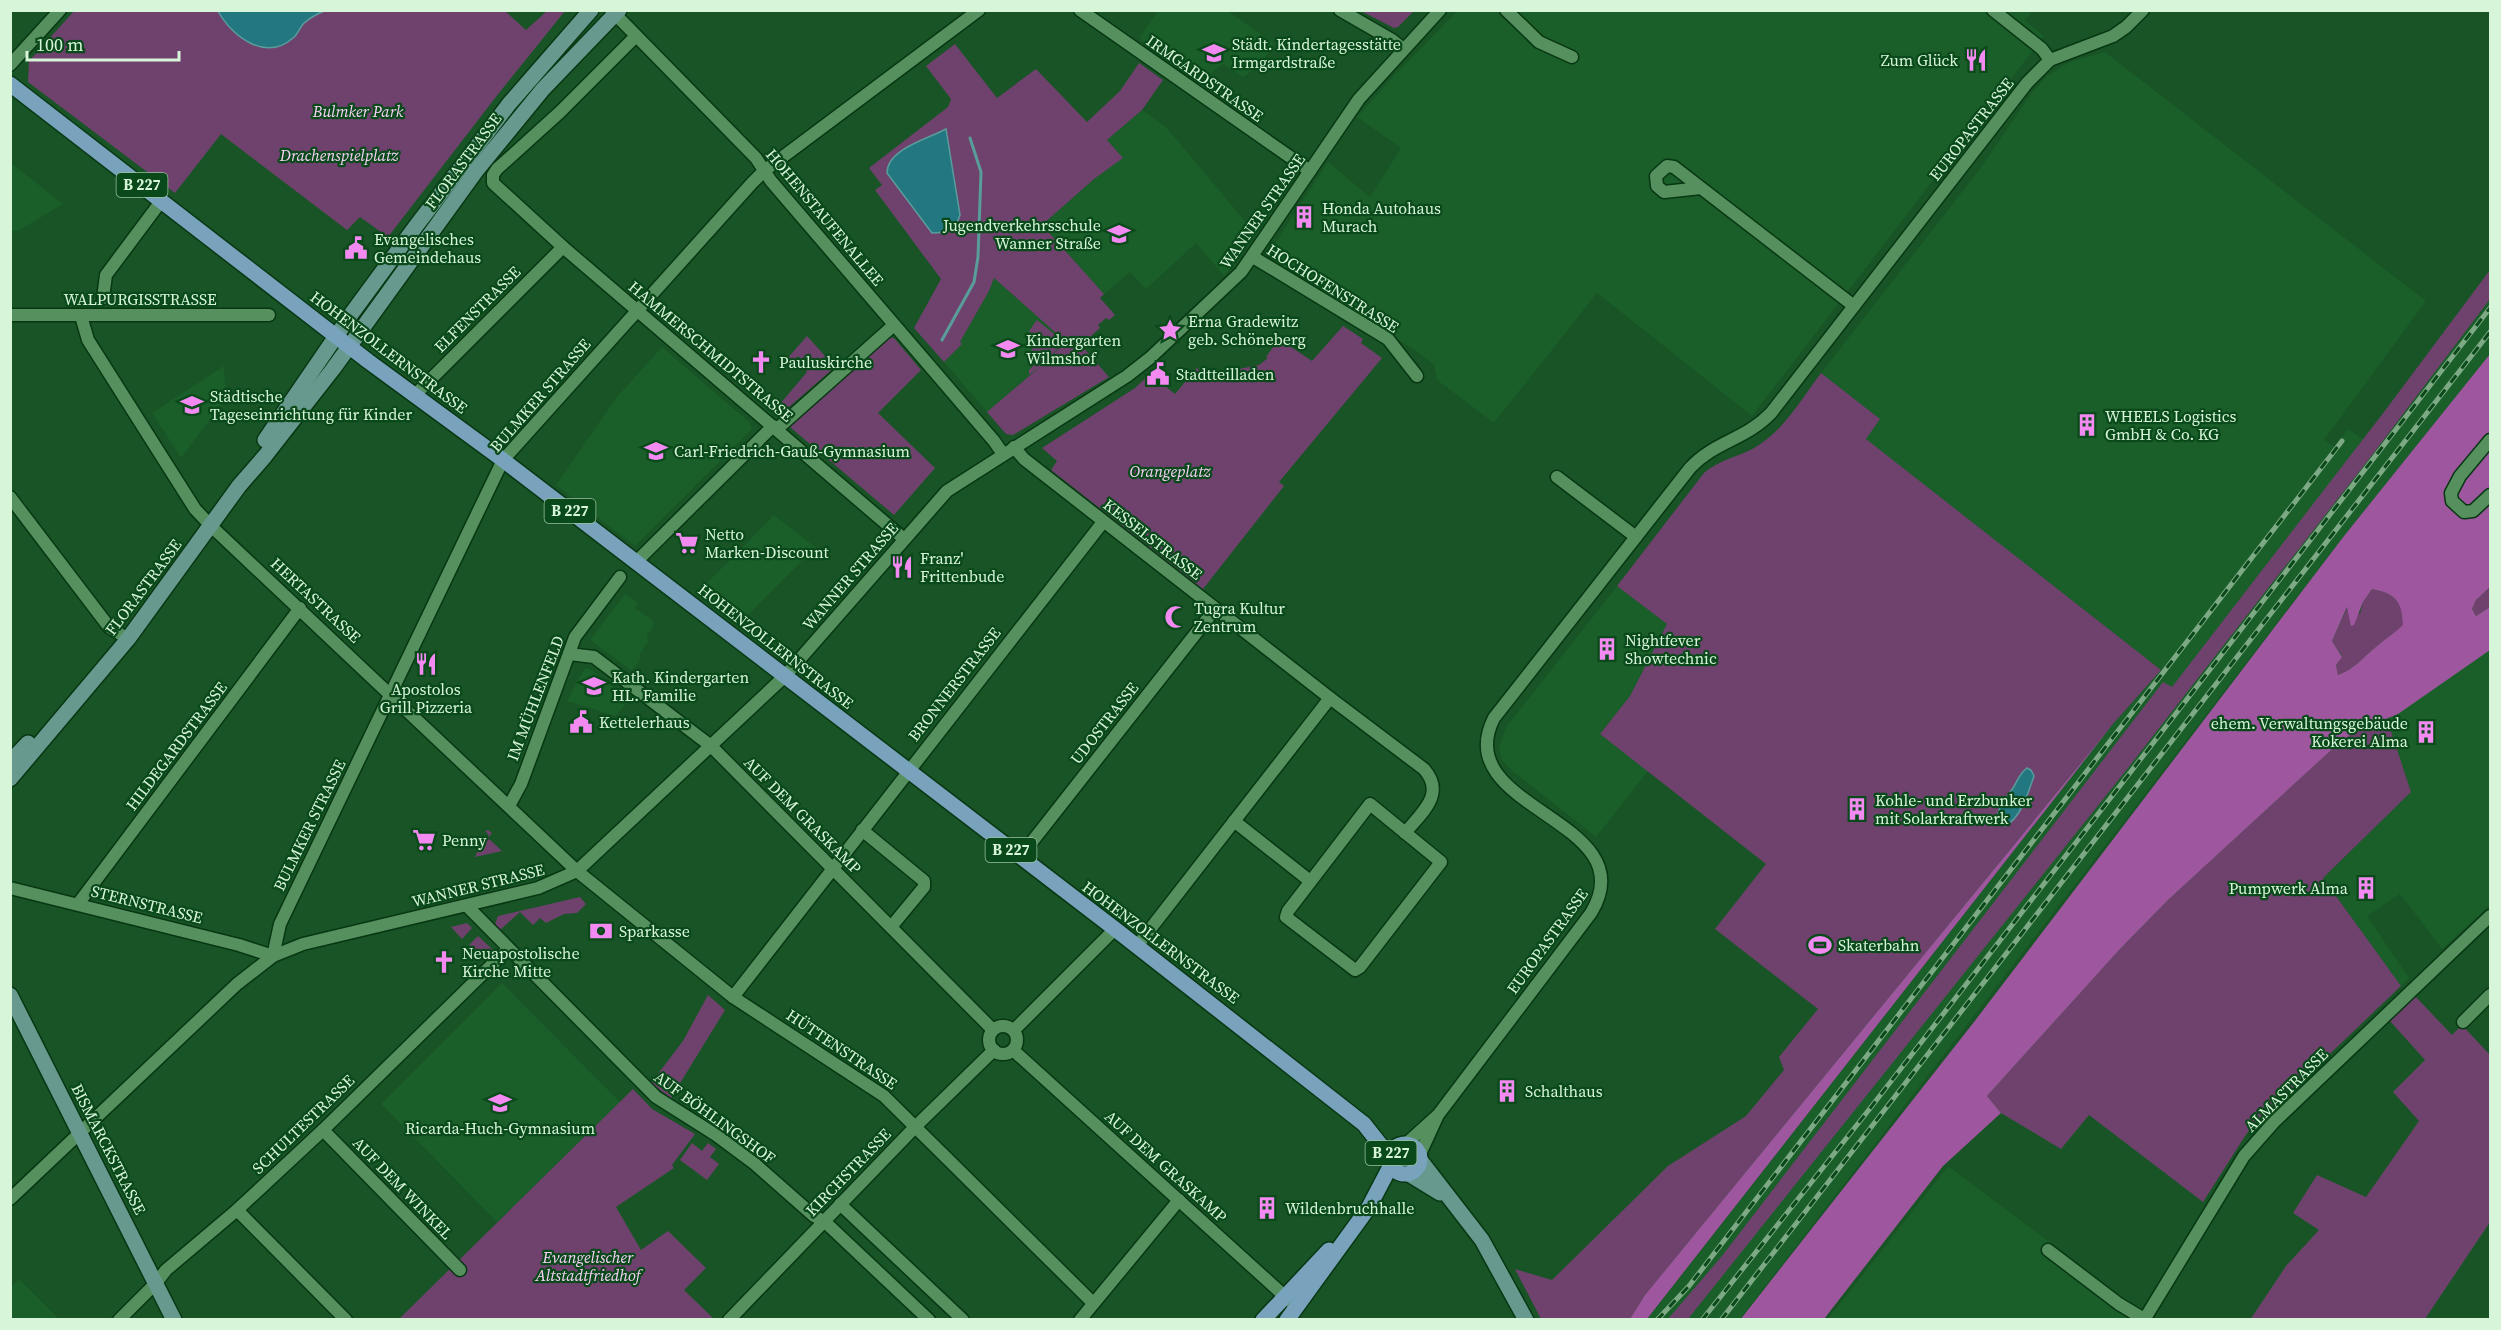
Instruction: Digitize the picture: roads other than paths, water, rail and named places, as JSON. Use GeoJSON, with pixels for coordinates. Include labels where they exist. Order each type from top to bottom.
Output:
{"type":"FeatureCollection","features":[{"type":"Feature","properties":{"kind":"main road","name":"FLORASTRASSE"},"geometry":{"type":"LineString","coordinates":[[239,486],[250,462],[409,236],[509,104],[591,10]]}},
{"type":"Feature","properties":{"kind":"main road","name":"FLORASTRASSE"},"geometry":{"type":"LineString","coordinates":[[10,779],[128,639],[239,486],[266,456],[476,171],[543,89],[615,12]]}},
{"type":"Feature","properties":{"kind":"main road","name":"HOHENZOLLERNSTRASSE"},"geometry":{"type":"LineString","coordinates":[[10,84],[337,336],[637,561],[1364,1124],[1415,1147],[1448,1198],[1490,1252],[1526,1320]]}},
{"type":"Feature","properties":{"kind":"main road","name":"FLORASTRASSE"},"geometry":{"type":"LineString","coordinates":[[10,762],[71,705]]}},
{"type":"Feature","properties":{"kind":"main road","name":"BISMARCKSTRASSE"},"geometry":{"type":"LineString","coordinates":[[10,995],[174,1320]]}},
{"type":"Feature","properties":{"kind":"main road","name":"HOHENZOLLERNSTRASSE"},"geometry":{"type":"LineString","coordinates":[[1364,1124],[1396,1171],[1407,1174],[1448,1198]]}},
{"type":"Feature","properties":{"kind":"main road","name":"B 227"},"geometry":{"type":"LineString","coordinates":[[1369,1207],[1391,1161],[1394,1149],[1404,1144]]}},
{"type":"Feature","properties":{"kind":"main road","name":"B 227"},"geometry":{"type":"LineString","coordinates":[[1287,1320],[1369,1207],[1417,1168],[1420,1157]]}},
{"type":"Feature","properties":{"kind":"main road","name":"B 227"},"geometry":{"type":"LineString","coordinates":[[1263,1320],[1283,1296],[1352,1228]]}},
{"type":"Feature","properties":{"kind":"street"},"geometry":{"type":"LineString","coordinates":[[10,65],[60,10]]}},
{"type":"Feature","properties":{"kind":"street","name":"BULMKER STRASSE"},"geometry":{"type":"LineString","coordinates":[[273,956],[279,924],[503,460],[636,310],[764,171],[979,10]]}},
{"type":"Feature","properties":{"kind":"street","name":"IRMGARDSTRASSE"},"geometry":{"type":"LineString","coordinates":[[1080,10],[1310,171]]}},
{"type":"Feature","properties":{"kind":"street"},"geometry":{"type":"LineString","coordinates":[[1340,10],[1392,40],[1403,49]]}},
{"type":"Feature","properties":{"kind":"street","name":"WANNER STRASSE"},"geometry":{"type":"LineString","coordinates":[[10,1199],[237,984],[273,956],[303,944],[538,888],[577,871],[785,676],[946,491],[1102,393],[1150,358],[1229,284],[1253,257],[1359,99],[1440,10]]}},
{"type":"Feature","properties":{"kind":"street"},"geometry":{"type":"LineString","coordinates":[[1506,10],[1539,42],[1572,57]]}},
{"type":"Feature","properties":{"kind":"street"},"geometry":{"type":"LineString","coordinates":[[1993,10],[2042,49],[2050,60]]}},
{"type":"Feature","properties":{"kind":"street","name":"EUROPASTRASSE"},"geometry":{"type":"LineString","coordinates":[[1404,1144],[1438,1115],[1591,913],[1602,893],[1601,869],[1586,846],[1496,773],[1490,764],[1486,740],[1494,718],[1698,459],[1716,447],[1744,435],[1765,419],[2027,83],[2050,60],[2113,36],[2143,10]]}},
{"type":"Feature","properties":{"kind":"street","name":"HOHENSTAUFENALLEE"},"geometry":{"type":"LineString","coordinates":[[615,12],[756,158],[764,171],[1003,454]]}},
{"type":"Feature","properties":{"kind":"street","name":"FLORASTRASSE"},"geometry":{"type":"LineString","coordinates":[[497,189],[492,179],[497,169],[560,112],[636,36]]}},
{"type":"Feature","properties":{"kind":"street"},"geometry":{"type":"LineString","coordinates":[[1701,188],[1854,306]]}},
{"type":"Feature","properties":{"kind":"street","name":"HAMMERSCHMIDTSTRASSE"},"geometry":{"type":"LineString","coordinates":[[497,189],[904,539]]}},
{"type":"Feature","properties":{"kind":"street"},"geometry":{"type":"LineString","coordinates":[[103,298],[104,280],[108,270],[162,200]]}},
{"type":"Feature","properties":{"kind":"street","name":"ELFENSTRASSE"},"geometry":{"type":"LineString","coordinates":[[415,395],[563,247]]}},
{"type":"Feature","properties":{"kind":"street","name":"HOCHOFENSTRASSE"},"geometry":{"type":"LineString","coordinates":[[1253,257],[1388,339],[1417,376]]}},
{"type":"Feature","properties":{"kind":"street","name":"WALPURGISSTRASSE"},"geometry":{"type":"LineString","coordinates":[[10,315],[269,315]]}},
{"type":"Feature","properties":{"kind":"street","name":"HERTASTRASSE"},"geometry":{"type":"LineString","coordinates":[[81,316],[88,340],[195,509],[577,871]]}},
{"type":"Feature","properties":{"kind":"street"},"geometry":{"type":"LineString","coordinates":[[637,561],[775,427],[894,325]]}},
{"type":"Feature","properties":{"kind":"street"},"geometry":{"type":"LineString","coordinates":[[2490,440],[2460,476],[2451,494],[2452,501],[2464,512],[2473,511],[2490,495]]}},
{"type":"Feature","properties":{"kind":"street","name":"KESSELSTRASSE"},"geometry":{"type":"LineString","coordinates":[[1014,447],[1024,459],[1103,522],[1424,769],[1431,778],[1434,791],[1406,833]]}},
{"type":"Feature","properties":{"kind":"street"},"geometry":{"type":"LineString","coordinates":[[1557,477],[1636,537]]}},
{"type":"Feature","properties":{"kind":"street"},"geometry":{"type":"LineString","coordinates":[[10,496],[109,627],[128,639]]}},
{"type":"Feature","properties":{"kind":"street","name":"BRONNERSTRASSE"},"geometry":{"type":"LineString","coordinates":[[733,997],[1103,522]]}},
{"type":"Feature","properties":{"kind":"street","name":"IM MÜHLENFELD"},"geometry":{"type":"LineString","coordinates":[[509,806],[521,784],[575,637],[620,578]]}},
{"type":"Feature","properties":{"kind":"street","name":"HILDEGARDSTRASSE"},"geometry":{"type":"LineString","coordinates":[[78,904],[300,608]]}},
{"type":"Feature","properties":{"kind":"street","name":"UDOSTRASSE"},"geometry":{"type":"LineString","coordinates":[[1020,857],[1215,609]]}},
{"type":"Feature","properties":{"kind":"street","name":"AUF DEM GRASKAMP"},"geometry":{"type":"LineString","coordinates":[[569,654],[594,657],[711,746],[993,1030]]}},
{"type":"Feature","properties":{"kind":"street"},"geometry":{"type":"LineString","coordinates":[[1137,946],[1330,698]]}},
{"type":"Feature","properties":{"kind":"street"},"geometry":{"type":"LineString","coordinates":[[1370,804],[1441,862],[1360,967],[1355,970],[1286,917],[1310,881],[1370,804]]}},
{"type":"Feature","properties":{"kind":"street"},"geometry":{"type":"LineString","coordinates":[[1234,821],[1310,881]]}},
{"type":"Feature","properties":{"kind":"street"},"geometry":{"type":"LineString","coordinates":[[862,830],[924,881],[924,887],[891,927]]}},
{"type":"Feature","properties":{"kind":"street","name":"HÜTTENSTRASSE"},"geometry":{"type":"LineString","coordinates":[[577,871],[733,997],[884,1096],[1093,1303]]}},
{"type":"Feature","properties":{"kind":"street","name":"STERNSTRASSE"},"geometry":{"type":"LineString","coordinates":[[10,888],[239,945],[273,956]]}},
{"type":"Feature","properties":{"kind":"street","name":"AUF BÖHLINGSHOF"},"geometry":{"type":"LineString","coordinates":[[467,906],[507,949],[656,1097],[755,1164],[814,1216],[824,1221],[928,1320]]}},
{"type":"Feature","properties":{"kind":"street","name":"ALMASTRASSE"},"geometry":{"type":"LineString","coordinates":[[2144,1319],[2244,1156],[2274,1122],[2490,916]]}},
{"type":"Feature","properties":{"kind":"street"},"geometry":{"type":"LineString","coordinates":[[1014,1030],[1115,929]]}},
{"type":"Feature","properties":{"kind":"street","name":"SCHULTESTRASSE"},"geometry":{"type":"LineString","coordinates":[[119,1320],[166,1270],[237,1210],[323,1130],[507,949]]}},
{"type":"Feature","properties":{"kind":"street"},"geometry":{"type":"LineString","coordinates":[[2463,1022],[2490,995]]}},
{"type":"Feature","properties":{"kind":"street"},"geometry":{"type":"LineString","coordinates":[[1006,1026],[1014,1030],[1018,1038],[1013,1050],[1005,1054],[994,1050],[989,1038],[993,1030],[1006,1026]]}},
{"type":"Feature","properties":{"kind":"street","name":"KIRCHSTRASSE"},"geometry":{"type":"LineString","coordinates":[[729,1320],[916,1126],[994,1050]]}},
{"type":"Feature","properties":{"kind":"street","name":"AUF DEM GRASKAMP"},"geometry":{"type":"LineString","coordinates":[[1013,1050],[1296,1306]]}},
{"type":"Feature","properties":{"kind":"street","name":"EUROPASTRASSE"},"geometry":{"type":"LineString","coordinates":[[1420,1157],[1438,1115]]}},
{"type":"Feature","properties":{"kind":"street","name":"AUF DEM WINKEL"},"geometry":{"type":"LineString","coordinates":[[323,1130],[460,1269]]}},
{"type":"Feature","properties":{"kind":"street"},"geometry":{"type":"LineString","coordinates":[[1080,1320],[1179,1200]]}},
{"type":"Feature","properties":{"kind":"street"},"geometry":{"type":"LineString","coordinates":[[840,1204],[963,1320]]}},
{"type":"Feature","properties":{"kind":"street"},"geometry":{"type":"LineString","coordinates":[[237,1210],[346,1320]]}},
{"type":"Feature","properties":{"kind":"street"},"geometry":{"type":"LineString","coordinates":[[2048,1250],[2120,1304],[2144,1319]]}},
{"type":"Feature","properties":{"kind":"water"},"geometry":{"type":"Polygon","coordinates":[[[218,11],[324,11],[304,23],[293,38],[283,45],[272,48],[261,47],[241,37],[224,21],[218,11]]]}},
{"type":"Feature","properties":{"kind":"water"},"geometry":{"type":"Polygon","coordinates":[[[946,129],[960,215],[956,224],[950,229],[932,233],[887,173],[894,157],[901,151],[946,129]]]}},
{"type":"Feature","properties":{"kind":"water"},"geometry":{"type":"Polygon","coordinates":[[[2027,768],[2034,776],[2029,790],[2020,811],[2005,826],[1997,822],[2000,807],[2027,768]]]}},
{"type":"Feature","properties":{"kind":"waterway"},"geometry":{"type":"LineString","coordinates":[[942,340],[974,282],[978,257],[981,172],[970,138]]}},
{"type":"Feature","properties":{"kind":"railway"},"geometry":{"type":"LineString","coordinates":[[1702,1320],[1868,1111],[2490,308]]}},
{"type":"Feature","properties":{"kind":"railway"},"geometry":{"type":"LineString","coordinates":[[1721,1320],[2490,332]]}},
{"type":"Feature","properties":{"kind":"railway"},"geometry":{"type":"LineString","coordinates":[[1657,1320],[1689,1286],[2342,441]]}},
{"type":"Feature","properties":{"kind":"place","name":"Städt. Kindertagesstätte Irmgardstraße"},"geometry":{"type":"Point","coordinates":[1214,53]}},
{"type":"Feature","properties":{"kind":"place","name":"Zum Glück"},"geometry":{"type":"Point","coordinates":[1976,60]}},
{"type":"Feature","properties":{"kind":"place","name":"Honda Autohaus Murach"},"geometry":{"type":"Point","coordinates":[1304,217]}},
{"type":"Feature","properties":{"kind":"place","name":"Jugendverkehrsschule Wanner Straße"},"geometry":{"type":"Point","coordinates":[1119,234]}},
{"type":"Feature","properties":{"kind":"place","name":"Evangelisches Gemeindehaus"},"geometry":{"type":"Point","coordinates":[356,248]}},
{"type":"Feature","properties":{"kind":"place","name":"Erna Gradewitz geb. Schöneberg"},"geometry":{"type":"Point","coordinates":[1170,330]}},
{"type":"Feature","properties":{"kind":"place","name":"Kindergarten Wilmshof"},"geometry":{"type":"Point","coordinates":[1008,349]}},
{"type":"Feature","properties":{"kind":"place","name":"Pauluskirche"},"geometry":{"type":"Point","coordinates":[761,362]}},
{"type":"Feature","properties":{"kind":"place","name":"Stadtteilladen"},"geometry":{"type":"Point","coordinates":[1158,374]}},
{"type":"Feature","properties":{"kind":"place","name":"Städtische Tageseinrichtung für Kinder"},"geometry":{"type":"Point","coordinates":[192,405]}},
{"type":"Feature","properties":{"kind":"place","name":"WHEELS Logistics GmbH & Co. KG"},"geometry":{"type":"Point","coordinates":[2087,425]}},
{"type":"Feature","properties":{"kind":"place","name":"Carl-Friedrich-Gauß-Gymnasium"},"geometry":{"type":"Point","coordinates":[656,451]}},
{"type":"Feature","properties":{"kind":"place","name":"Netto Marken-Discount"},"geometry":{"type":"Point","coordinates":[687,543]}},
{"type":"Feature","properties":{"kind":"place","name":"Franz' Frittenbude"},"geometry":{"type":"Point","coordinates":[902,567]}},
{"type":"Feature","properties":{"kind":"place","name":"Tugra Kultur Zentrum"},"geometry":{"type":"Point","coordinates":[1176,617]}},
{"type":"Feature","properties":{"kind":"place","name":"Nightfever Showtechnic"},"geometry":{"type":"Point","coordinates":[1607,649]}},
{"type":"Feature","properties":{"kind":"place","name":"Apostolos Grill Pizzeria"},"geometry":{"type":"Point","coordinates":[426,664]}},
{"type":"Feature","properties":{"kind":"place","name":"Kath. Kindergarten HL. Familie"},"geometry":{"type":"Point","coordinates":[594,686]}},
{"type":"Feature","properties":{"kind":"place","name":"Kettelerhaus"},"geometry":{"type":"Point","coordinates":[581,722]}},
{"type":"Feature","properties":{"kind":"place","name":"ehem. Verwaltungsgebäude Kokerei Alma"},"geometry":{"type":"Point","coordinates":[2426,732]}},
{"type":"Feature","properties":{"kind":"place","name":"Kohle- und Erzbunker mit Solarkraftwerk"},"geometry":{"type":"Point","coordinates":[1857,809]}},
{"type":"Feature","properties":{"kind":"place","name":"Penny"},"geometry":{"type":"Point","coordinates":[424,840]}},
{"type":"Feature","properties":{"kind":"place","name":"Pumpwerk Alma"},"geometry":{"type":"Point","coordinates":[2366,888]}},
{"type":"Feature","properties":{"kind":"place","name":"Sparkasse"},"geometry":{"type":"Point","coordinates":[601,931]}},
{"type":"Feature","properties":{"kind":"place","name":"Skaterbahn"},"geometry":{"type":"Point","coordinates":[1820,945]}},
{"type":"Feature","properties":{"kind":"place","name":"Neuapostolische Kirche Mitte"},"geometry":{"type":"Point","coordinates":[444,962]}},
{"type":"Feature","properties":{"kind":"place","name":"Schalthaus"},"geometry":{"type":"Point","coordinates":[1507,1091]}},
{"type":"Feature","properties":{"kind":"place","name":"Ricarda-Huch-Gymnasium"},"geometry":{"type":"Point","coordinates":[500,1103]}},
{"type":"Feature","properties":{"kind":"place","name":"Wildenbruchhalle"},"geometry":{"type":"Point","coordinates":[1267,1208]}},
{"type":"Feature","properties":{"kind":"park label","name":"Bulmker Park"},"geometry":{"type":"Point","coordinates":[358,111]}},
{"type":"Feature","properties":{"kind":"park label","name":"Drachenspielplatz"},"geometry":{"type":"Point","coordinates":[339,155]}},
{"type":"Feature","properties":{"kind":"park label","name":"Orangeplatz"},"geometry":{"type":"Point","coordinates":[1170,471]}},
{"type":"Feature","properties":{"kind":"park label","name":"Evangelischer Altstadtfriedhof"},"geometry":{"type":"Point","coordinates":[588,1266]}}]}
